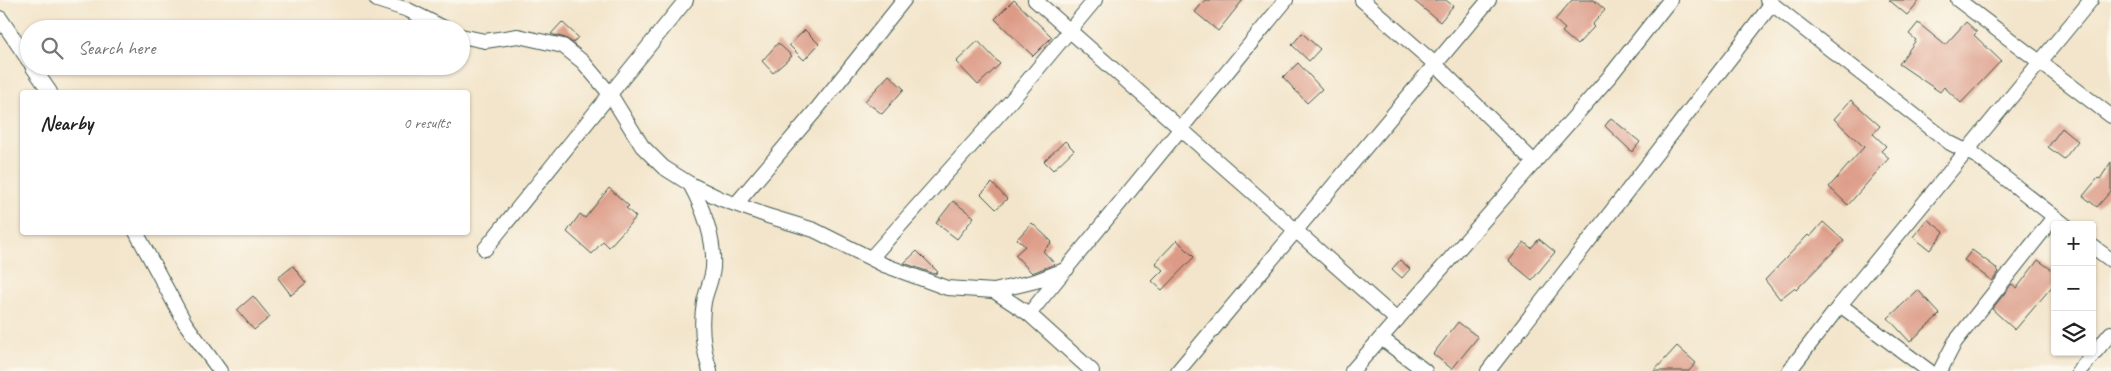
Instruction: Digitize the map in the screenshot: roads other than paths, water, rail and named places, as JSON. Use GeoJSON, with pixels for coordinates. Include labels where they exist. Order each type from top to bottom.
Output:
{"type":"FeatureCollection","features":[{"type":"Feature","properties":{"kind":"street"},"geometry":{"type":"LineString","coordinates":[[377,0],[408,10],[428,20]]}},
{"type":"Feature","properties":{"kind":"street"},"geometry":{"type":"LineString","coordinates":[[485,249],[686,0]]}},
{"type":"Feature","properties":{"kind":"street"},"geometry":{"type":"LineString","coordinates":[[736,204],[816,110],[904,0]]}},
{"type":"Feature","properties":{"kind":"street"},"geometry":{"type":"LineString","coordinates":[[1034,0],[1397,320]]}},
{"type":"Feature","properties":{"kind":"street"},"geometry":{"type":"LineString","coordinates":[[871,258],[1095,0]]}},
{"type":"Feature","properties":{"kind":"street"},"geometry":{"type":"LineString","coordinates":[[1029,314],[1286,0]]}},
{"type":"Feature","properties":{"kind":"street"},"geometry":{"type":"LineString","coordinates":[[1362,0],[1435,64],[1535,163]]}},
{"type":"Feature","properties":{"kind":"street"},"geometry":{"type":"LineString","coordinates":[[1178,371],[1489,0]]}},
{"type":"Feature","properties":{"kind":"street"},"geometry":{"type":"LineString","coordinates":[[1352,371],[1610,76],[1670,0]]}},
{"type":"Feature","properties":{"kind":"street"},"geometry":{"type":"LineString","coordinates":[[1958,0],[2111,116]]}},
{"type":"Feature","properties":{"kind":"street"},"geometry":{"type":"LineString","coordinates":[[1789,371],[1840,304],[2091,0]]}},
{"type":"Feature","properties":{"kind":"street"},"geometry":{"type":"LineString","coordinates":[[1488,371],[1770,2],[1950,142],[1967,150],[2059,221]]}},
{"type":"Feature","properties":{"kind":"street"},"geometry":{"type":"LineString","coordinates":[[0,18],[20,48]]}},
{"type":"Feature","properties":{"kind":"street"},"geometry":{"type":"LineString","coordinates":[[470,38],[485,41],[518,36],[562,46],[583,62],[610,94],[642,146],[663,167],[690,184],[736,204],[814,230],[871,258],[948,288],[994,291],[1036,281],[1067,269]]}},
{"type":"Feature","properties":{"kind":"street"},"geometry":{"type":"LineString","coordinates":[[38,75],[49,90]]}},
{"type":"Feature","properties":{"kind":"street"},"geometry":{"type":"LineString","coordinates":[[690,184],[702,206],[712,236],[713,269],[704,303],[703,338],[710,371]]}},
{"type":"Feature","properties":{"kind":"street"},"geometry":{"type":"LineString","coordinates":[[1940,371],[1955,342],[2051,230]]}},
{"type":"Feature","properties":{"kind":"street"},"geometry":{"type":"LineString","coordinates":[[138,235],[185,323],[220,371]]}},
{"type":"Feature","properties":{"kind":"street"},"geometry":{"type":"LineString","coordinates":[[2096,249],[2111,260]]}},
{"type":"Feature","properties":{"kind":"street"},"geometry":{"type":"LineString","coordinates":[[994,291],[1029,314],[1092,371]]}},
{"type":"Feature","properties":{"kind":"street"},"geometry":{"type":"LineString","coordinates":[[1840,304],[1929,371]]}},
{"type":"Feature","properties":{"kind":"street"},"geometry":{"type":"LineString","coordinates":[[2079,371],[2111,333]]}},
{"type":"Feature","properties":{"kind":"street"},"geometry":{"type":"LineString","coordinates":[[1381,338],[1425,371]]}}]}
